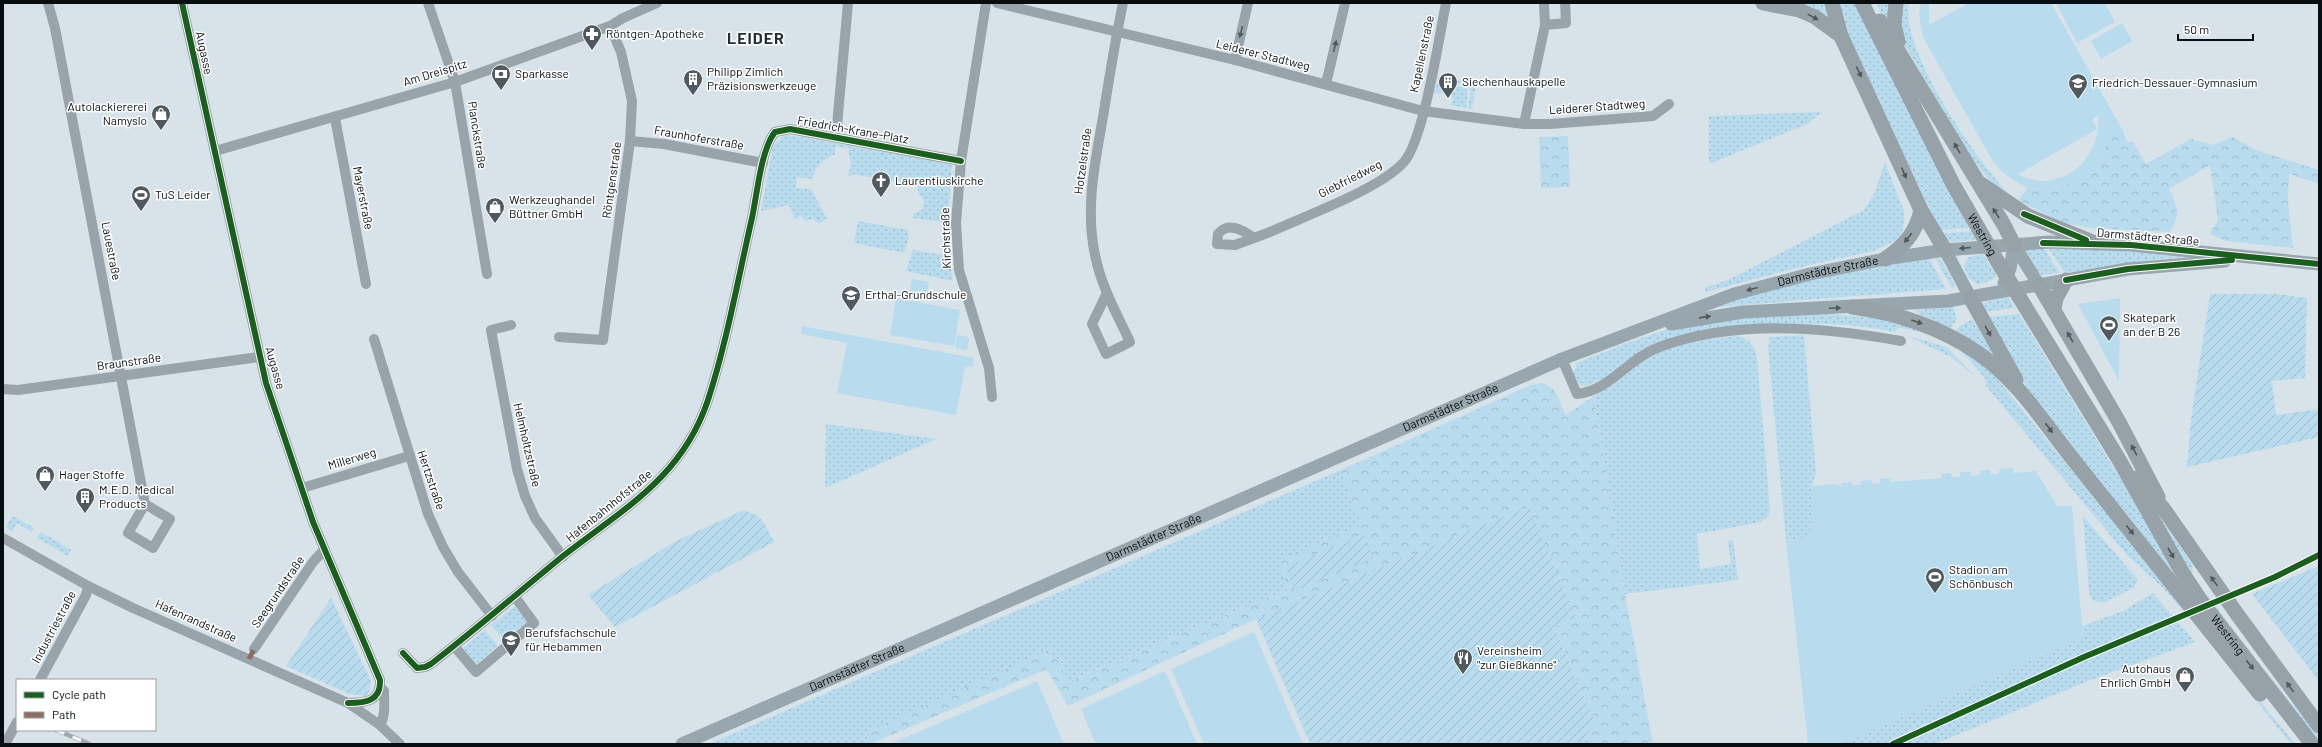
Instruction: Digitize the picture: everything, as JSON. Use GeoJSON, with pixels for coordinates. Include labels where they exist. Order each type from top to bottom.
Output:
{"type":"FeatureCollection","features":[{"type":"Feature","properties":{"kind":"highway"},"geometry":{"type":"LineString","coordinates":[[1763,3],[1799,10],[1815,17],[1841,36]]}},
{"type":"Feature","properties":{"kind":"highway"},"geometry":{"type":"LineString","coordinates":[[1832,3],[1841,36],[1921,210],[1945,250]]}},
{"type":"Feature","properties":{"kind":"highway","name":"Westring"},"geometry":{"type":"LineString","coordinates":[[1862,3],[1954,186],[2045,341],[2118,458],[2138,496],[2201,601],[2304,741]]}},
{"type":"Feature","properties":{"kind":"highway"},"geometry":{"type":"LineString","coordinates":[[1868,3],[1903,56],[2004,225],[2014,245]]}},
{"type":"Feature","properties":{"kind":"highway"},"geometry":{"type":"LineString","coordinates":[[1896,3],[1894,24],[1896,40],[1903,56]]}},
{"type":"Feature","properties":{"kind":"highway"},"geometry":{"type":"LineString","coordinates":[[1977,182],[2028,216],[2095,243]]}},
{"type":"Feature","properties":{"kind":"highway"},"geometry":{"type":"LineString","coordinates":[[1885,259],[1899,250],[1911,236],[1921,210]]}},
{"type":"Feature","properties":{"kind":"highway"},"geometry":{"type":"LineString","coordinates":[[2054,310],[2056,298],[2066,280]]}},
{"type":"Feature","properties":{"kind":"highway"},"geometry":{"type":"LineString","coordinates":[[2038,285],[2119,422],[2163,508]]}},
{"type":"Feature","properties":{"kind":"highway"},"geometry":{"type":"LineString","coordinates":[[1970,297],[2026,396],[2072,459],[2273,712],[2304,741]]}},
{"type":"Feature","properties":{"kind":"highway"},"geometry":{"type":"LineString","coordinates":[[1852,307],[1896,314],[1948,334],[1979,354],[2004,374],[2026,396]]}},
{"type":"Feature","properties":{"kind":"highway","name":"Westring"},"geometry":{"type":"LineString","coordinates":[[2118,458],[2163,508],[2317,722]]}},
{"type":"Feature","properties":{"kind":"main road","name":"Darmstädter Straße"},"geometry":{"type":"LineString","coordinates":[[682,744],[1562,359],[1734,294],[1818,272],[1885,259],[1945,250],[2064,242],[2131,244],[2319,264]]}},
{"type":"Feature","properties":{"kind":"main road"},"geometry":{"type":"LineString","coordinates":[[2014,245],[2038,285]]}},
{"type":"Feature","properties":{"kind":"main road"},"geometry":{"type":"LineString","coordinates":[[1998,291],[2010,270],[2014,245]]}},
{"type":"Feature","properties":{"kind":"main road"},"geometry":{"type":"LineString","coordinates":[[1945,250],[1970,297]]}},
{"type":"Feature","properties":{"kind":"main road","name":"Darmstädter Straße"},"geometry":{"type":"LineString","coordinates":[[1626,336],[1679,322],[1743,312],[1913,304],[1970,297],[1998,291],[2154,266],[2252,258]]}},
{"type":"Feature","properties":{"kind":"street","name":"Lauestraße"},"geometry":{"type":"LineString","coordinates":[[48,3],[55,28],[145,504]]}},
{"type":"Feature","properties":{"kind":"street","name":"Augasse"},"geometry":{"type":"LineString","coordinates":[[182,3],[259,357],[324,550],[380,680],[380,687],[384,691],[384,706],[380,725]]}},
{"type":"Feature","properties":{"kind":"street","name":"Planckstraße"},"geometry":{"type":"LineString","coordinates":[[428,3],[455,82],[487,274]]}},
{"type":"Feature","properties":{"kind":"street","name":"Am Dreispitz"},"geometry":{"type":"LineString","coordinates":[[215,151],[335,118],[455,82],[610,26],[623,18],[657,3]]}},
{"type":"Feature","properties":{"kind":"street"},"geometry":{"type":"LineString","coordinates":[[836,137],[848,3]]}},
{"type":"Feature","properties":{"kind":"street","name":"Kirchstraße"},"geometry":{"type":"LineString","coordinates":[[986,3],[961,161],[956,223],[959,270],[989,368],[992,397]]}},
{"type":"Feature","properties":{"kind":"street","name":"Leiderer Stadtweg"},"geometry":{"type":"LineString","coordinates":[[997,3],[1234,60],[1423,111],[1524,124],[1652,116],[1669,104]]}},
{"type":"Feature","properties":{"kind":"street","name":"Hotzelstraße"},"geometry":{"type":"LineString","coordinates":[[1107,293],[1092,324],[1106,354],[1130,342],[1107,293],[1095,257],[1090,228],[1090,198],[1123,3]]}},
{"type":"Feature","properties":{"kind":"street"},"geometry":{"type":"LineString","coordinates":[[1234,60],[1248,3]]}},
{"type":"Feature","properties":{"kind":"street"},"geometry":{"type":"LineString","coordinates":[[1326,84],[1345,3]]}},
{"type":"Feature","properties":{"kind":"street","name":"Kapellenstraße"},"geometry":{"type":"LineString","coordinates":[[1423,111],[1446,3]]}},
{"type":"Feature","properties":{"kind":"street"},"geometry":{"type":"LineString","coordinates":[[1524,124],[1545,25],[1544,3]]}},
{"type":"Feature","properties":{"kind":"street"},"geometry":{"type":"LineString","coordinates":[[1545,25],[1566,22],[1565,3]]}},
{"type":"Feature","properties":{"kind":"street","name":"Röntgenstraße"},"geometry":{"type":"LineString","coordinates":[[559,337],[603,340],[630,141],[632,101],[623,59],[610,26]]}},
{"type":"Feature","properties":{"kind":"street","name":"Giebfriedweg"},"geometry":{"type":"LineString","coordinates":[[1254,238],[1369,187],[1395,170],[1411,153],[1423,111]]}},
{"type":"Feature","properties":{"kind":"street","name":"Mayerstraße"},"geometry":{"type":"LineString","coordinates":[[335,118],[366,284]]}},
{"type":"Feature","properties":{"kind":"street","name":"Friedrich-Krane-Platz"},"geometry":{"type":"LineString","coordinates":[[763,163],[767,146],[775,132],[790,129],[961,161]]}},
{"type":"Feature","properties":{"kind":"street","name":"Fraunhoferstraße"},"geometry":{"type":"LineString","coordinates":[[630,141],[664,144],[763,163]]}},
{"type":"Feature","properties":{"kind":"street","name":"Hafenbahnhofstraße"},"geometry":{"type":"LineString","coordinates":[[403,653],[412,665],[421,668],[431,664],[492,616],[563,556],[658,483],[685,448],[707,401],[718,362],[763,163]]}},
{"type":"Feature","properties":{"kind":"street","name":"Helmholtzstraße"},"geometry":{"type":"LineString","coordinates":[[511,325],[491,330],[516,468],[525,496],[535,518],[563,556]]}},
{"type":"Feature","properties":{"kind":"street"},"geometry":{"type":"LineString","coordinates":[[1562,359],[1577,394],[1589,393],[1602,386],[1634,362],[1657,348],[1707,334],[1761,330],[1819,331],[1864,334],[1901,341]]}},
{"type":"Feature","properties":{"kind":"street","name":"Hertzstraße"},"geometry":{"type":"LineString","coordinates":[[374,340],[428,514],[443,547],[458,572],[492,616]]}},
{"type":"Feature","properties":{"kind":"street","name":"Braunstraße"},"geometry":{"type":"LineString","coordinates":[[3,389],[18,390],[259,357]]}},
{"type":"Feature","properties":{"kind":"street","name":"Millerweg"},"geometry":{"type":"LineString","coordinates":[[302,488],[409,456]]}},
{"type":"Feature","properties":{"kind":"street","name":"Hafenrandstraße"},"geometry":{"type":"LineString","coordinates":[[3,538],[88,586],[348,703],[380,725]]}},
{"type":"Feature","properties":{"kind":"street","name":"Seegrundstraße"},"geometry":{"type":"LineString","coordinates":[[254,649],[313,562],[324,550]]}},
{"type":"Feature","properties":{"kind":"street","name":"Industriestraße"},"geometry":{"type":"LineString","coordinates":[[41,679],[86,595],[88,586]]}},
{"type":"Feature","properties":{"kind":"street"},"geometry":{"type":"LineString","coordinates":[[454,646],[476,672],[534,622],[515,597]]}},
{"type":"Feature","properties":{"kind":"street"},"geometry":{"type":"LineString","coordinates":[[348,703],[369,702],[380,687]]}},
{"type":"Feature","properties":{"kind":"street"},"geometry":{"type":"LineString","coordinates":[[5,744],[16,724]]}},
{"type":"Feature","properties":{"kind":"street"},"geometry":{"type":"LineString","coordinates":[[380,725],[400,744]]}},
{"type":"Feature","properties":{"kind":"green space"},"geometry":{"type":"Polygon","coordinates":[[[1804,3],[1825,3],[1830,20],[1803,6],[1804,3]]]}},
{"type":"Feature","properties":{"kind":"green space"},"geometry":{"type":"Polygon","coordinates":[[[1837,3],[1855,3],[1969,228],[1940,230],[1852,49],[1837,3]]]}},
{"type":"Feature","properties":{"kind":"green space"},"geometry":{"type":"Polygon","coordinates":[[[1876,3],[1889,3],[1888,20],[1885,21],[1876,3]]]}},
{"type":"Feature","properties":{"kind":"green space"},"geometry":{"type":"Polygon","coordinates":[[[1897,3],[1909,3],[1909,24],[1917,50],[1946,108],[1984,164],[2017,203],[1996,188],[1973,160],[1959,138],[1902,40],[1897,3]]]}},
{"type":"Feature","properties":{"kind":"green space"},"geometry":{"type":"Polygon","coordinates":[[[1921,3],[1929,3],[1929,25],[1969,3],[2051,3],[2123,131],[2107,140],[2105,148],[2091,168],[2073,182],[2048,189],[2028,188],[2018,183],[2000,170],[1992,160],[1923,37],[1919,14],[1921,3]],[[2098,115],[2092,120],[2097,129],[2018,174],[2033,180],[2048,181],[2063,177],[2075,170],[2086,159],[2093,146],[2098,131],[2098,115]]]}},
{"type":"Feature","properties":{"kind":"green space"},"geometry":{"type":"Polygon","coordinates":[[[2056,3],[2105,3],[2115,22],[2077,43],[2056,3]]]}},
{"type":"Feature","properties":{"kind":"green space"},"geometry":{"type":"Polygon","coordinates":[[[2122,23],[2132,41],[2101,59],[2091,41],[2122,23]]]}},
{"type":"Feature","properties":{"kind":"green space"},"geometry":{"type":"Polygon","coordinates":[[[1438,77],[1476,83],[1472,109],[1468,108],[1471,91],[1466,85],[1438,80],[1438,77]]]}},
{"type":"Feature","properties":{"kind":"green space"},"geometry":{"type":"Polygon","coordinates":[[[1437,82],[1464,87],[1468,92],[1466,108],[1450,105],[1453,101],[1451,94],[1434,93],[1437,82]]]}},
{"type":"Feature","properties":{"kind":"green space"},"geometry":{"type":"Polygon","coordinates":[[[1822,112],[1807,124],[1709,164],[1709,116],[1822,112]]]}},
{"type":"Feature","properties":{"kind":"green space"},"geometry":{"type":"Polygon","coordinates":[[[2123,131],[2127,142],[2133,142],[2146,164],[2191,139],[2213,145],[2232,137],[2258,151],[2319,170],[2319,184],[2289,174],[2288,201],[2293,248],[2226,241],[2210,234],[2218,220],[2210,165],[2169,189],[2177,210],[2176,220],[2170,232],[2093,228],[2063,223],[2018,200],[2028,188],[2038,189],[2058,187],[2067,184],[2083,174],[2098,159],[2107,140],[2123,131]]]}},
{"type":"Feature","properties":{"kind":"green space"},"geometry":{"type":"Polygon","coordinates":[[[789,135],[952,164],[948,223],[913,218],[914,214],[923,209],[924,200],[919,194],[917,185],[852,174],[851,177],[848,176],[851,164],[848,148],[836,146],[835,154],[820,164],[812,179],[797,177],[796,188],[811,189],[827,219],[819,223],[813,219],[806,221],[801,216],[795,219],[789,205],[761,211],[773,146],[782,137],[789,135]]]}},
{"type":"Feature","properties":{"kind":"green space"},"geometry":{"type":"Polygon","coordinates":[[[1568,136],[1570,187],[1541,188],[1539,137],[1568,136]]]}},
{"type":"Feature","properties":{"kind":"green space"},"geometry":{"type":"Polygon","coordinates":[[[1885,163],[1904,211],[1904,222],[1901,237],[1897,240],[1873,251],[1788,270],[1706,292],[1705,288],[1730,279],[1864,210],[1874,194],[1885,163]]]}},
{"type":"Feature","properties":{"kind":"green space"},"geometry":{"type":"Polygon","coordinates":[[[858,221],[908,230],[909,238],[904,253],[854,243],[858,221]]]}},
{"type":"Feature","properties":{"kind":"green space"},"geometry":{"type":"Polygon","coordinates":[[[1971,231],[1976,240],[1949,242],[1944,239],[1944,234],[1971,231]]]}},
{"type":"Feature","properties":{"kind":"green space"},"geometry":{"type":"Polygon","coordinates":[[[2047,246],[2209,256],[2156,259],[2065,273],[2047,246]]]}},
{"type":"Feature","properties":{"kind":"green space"},"geometry":{"type":"Polygon","coordinates":[[[2043,247],[2060,273],[2041,275],[2024,249],[2043,247]]]}},
{"type":"Feature","properties":{"kind":"green space"},"geometry":{"type":"Polygon","coordinates":[[[913,250],[949,256],[953,281],[906,271],[913,250]]]}},
{"type":"Feature","properties":{"kind":"green space"},"geometry":{"type":"Polygon","coordinates":[[[1983,254],[1997,277],[1977,284],[1968,277],[1964,266],[1969,257],[1983,254]]]}},
{"type":"Feature","properties":{"kind":"green space"},"geometry":{"type":"Polygon","coordinates":[[[1929,258],[1946,289],[1715,307],[1781,284],[1929,258]]]}},
{"type":"Feature","properties":{"kind":"green space"},"geometry":{"type":"Polygon","coordinates":[[[1935,258],[1941,260],[1955,285],[1954,288],[1952,288],[1935,258]]]}},
{"type":"Feature","properties":{"kind":"green space"},"geometry":{"type":"Polygon","coordinates":[[[912,279],[929,282],[926,301],[909,298],[912,279]]]}},
{"type":"Feature","properties":{"kind":"green space"},"geometry":{"type":"Polygon","coordinates":[[[2210,294],[2277,294],[2307,298],[2305,378],[2272,381],[2276,415],[2319,409],[2319,437],[2187,467],[2191,419],[2210,294]]]}},
{"type":"Feature","properties":{"kind":"green space"},"geometry":{"type":"Polygon","coordinates":[[[2008,297],[2015,308],[1984,312],[1982,303],[2008,297]]]}},
{"type":"Feature","properties":{"kind":"green space"},"geometry":{"type":"Polygon","coordinates":[[[896,298],[960,310],[954,346],[890,335],[896,298]]]}},
{"type":"Feature","properties":{"kind":"green space","name":"Skatepark an der B 26"},"geometry":{"type":"Polygon","coordinates":[[[2120,298],[2119,381],[2078,304],[2120,298]]]}},
{"type":"Feature","properties":{"kind":"green space"},"geometry":{"type":"Polygon","coordinates":[[[1953,305],[1957,319],[1950,329],[1914,311],[1953,305]]]}},
{"type":"Feature","properties":{"kind":"green space"},"geometry":{"type":"Polygon","coordinates":[[[1815,313],[1897,320],[1924,333],[1901,328],[1898,328],[1895,332],[1873,328],[1830,324],[1787,324],[1687,334],[1670,338],[1645,348],[1608,375],[1590,385],[1581,386],[1573,374],[1577,363],[1626,343],[1676,327],[1724,318],[1815,313]]]}},
{"type":"Feature","properties":{"kind":"green space"},"geometry":{"type":"Polygon","coordinates":[[[2019,314],[2178,572],[2173,575],[2073,451],[2026,386],[1986,317],[2019,314]]]}},
{"type":"Feature","properties":{"kind":"green space"},"geometry":{"type":"Polygon","coordinates":[[[1972,319],[1996,358],[1955,332],[1960,326],[1972,319]]]}},
{"type":"Feature","properties":{"kind":"green space"},"geometry":{"type":"Polygon","coordinates":[[[802,326],[974,358],[973,367],[965,366],[956,415],[837,393],[847,343],[801,334],[802,326]]]}},
{"type":"Feature","properties":{"kind":"green space"},"geometry":{"type":"Polygon","coordinates":[[[957,335],[969,337],[967,350],[955,348],[957,335]]]}},
{"type":"Feature","properties":{"kind":"green space"},"geometry":{"type":"Polygon","coordinates":[[[1804,335],[1816,473],[1812,486],[1810,537],[1786,540],[1768,347],[1770,337],[1804,335]]]}},
{"type":"Feature","properties":{"kind":"green space"},"geometry":{"type":"Polygon","coordinates":[[[1734,336],[1747,339],[1752,344],[1757,357],[1770,509],[1769,515],[1761,522],[1697,534],[1700,569],[1731,564],[1728,541],[1733,540],[1738,580],[1625,594],[1594,396],[1639,363],[1664,350],[1694,342],[1734,336]]]}},
{"type":"Feature","properties":{"kind":"green space"},"geometry":{"type":"Polygon","coordinates":[[[1908,336],[1946,347],[1977,378],[1951,357],[1908,336]]]}},
{"type":"Feature","properties":{"kind":"green space"},"geometry":{"type":"Polygon","coordinates":[[[1953,344],[1988,369],[1998,380],[2295,744],[2291,744],[2194,623],[2164,589],[2127,555],[1986,386],[1987,381],[1969,359],[1953,344]]]}},
{"type":"Feature","properties":{"kind":"green space"},"geometry":{"type":"Polygon","coordinates":[[[1541,383],[1547,385],[1555,391],[1566,415],[1594,396],[1625,594],[1653,744],[1584,744],[1594,719],[1554,626],[1576,617],[1529,507],[1256,619],[1068,706],[1047,669],[870,744],[866,732],[1050,649],[1070,681],[1288,589],[1278,560],[1360,525],[1341,470],[1531,385],[1541,383]]]}},
{"type":"Feature","properties":{"kind":"green space"},"geometry":{"type":"Polygon","coordinates":[[[826,424],[936,439],[825,488],[826,424]]]}},
{"type":"Feature","properties":{"kind":"green space","name":"Stadion am Schönbusch"},"geometry":{"type":"Polygon","coordinates":[[[2013,468],[2013,473],[2036,471],[2057,506],[2072,506],[2083,638],[1841,744],[1808,744],[1786,540],[1810,537],[1812,486],[1833,484],[1841,486],[1841,483],[1852,482],[1852,485],[1861,485],[1861,481],[1872,480],[1872,484],[1880,483],[1880,479],[1891,478],[1891,482],[1941,478],[1941,474],[1951,473],[1952,477],[1960,477],[1960,472],[1971,472],[1971,476],[1980,475],[1980,471],[1990,470],[1991,474],[1998,474],[2000,469],[2013,468]]]}},
{"type":"Feature","properties":{"kind":"green space"},"geometry":{"type":"Polygon","coordinates":[[[1341,470],[1361,525],[1279,560],[1288,589],[1069,681],[1050,649],[866,733],[870,744],[709,744],[1341,470]]]}},
{"type":"Feature","properties":{"kind":"green space"},"geometry":{"type":"Polygon","coordinates":[[[2143,493],[2193,565],[2192,575],[2258,662],[2319,737],[2319,744],[2205,599],[2143,493]]]}},
{"type":"Feature","properties":{"kind":"green space"},"geometry":{"type":"Polygon","coordinates":[[[1529,506],[1576,617],[1554,627],[1594,719],[1584,744],[1310,744],[1256,619],[1529,506]]]}},
{"type":"Feature","properties":{"kind":"green space"},"geometry":{"type":"Polygon","coordinates":[[[742,511],[749,512],[758,517],[762,521],[774,542],[615,627],[588,595],[676,541],[742,511]]]}},
{"type":"Feature","properties":{"kind":"green space"},"geometry":{"type":"Polygon","coordinates":[[[13,516],[34,528],[32,532],[17,523],[12,531],[6,527],[13,516]]]}},
{"type":"Feature","properties":{"kind":"green space"},"geometry":{"type":"Polygon","coordinates":[[[2083,516],[2138,580],[2133,588],[2103,603],[2092,600],[2089,593],[2083,516]]]}},
{"type":"Feature","properties":{"kind":"green space"},"geometry":{"type":"Polygon","coordinates":[[[41,532],[71,550],[68,556],[37,538],[41,532]]]}},
{"type":"Feature","properties":{"kind":"green space"},"geometry":{"type":"Polygon","coordinates":[[[1363,534],[1373,558],[1295,591],[1285,567],[1363,534]]]}},
{"type":"Feature","properties":{"kind":"green space"},"geometry":{"type":"Polygon","coordinates":[[[2319,566],[2319,681],[2252,594],[2319,566]]]}},
{"type":"Feature","properties":{"kind":"green space"},"geometry":{"type":"Polygon","coordinates":[[[2153,593],[2195,642],[2088,681],[1935,744],[1841,744],[2083,638],[2082,626],[2123,611],[2153,593]]]}},
{"type":"Feature","properties":{"kind":"green space"},"geometry":{"type":"Polygon","coordinates":[[[331,598],[371,681],[369,692],[365,696],[350,694],[286,666],[331,598]]]}},
{"type":"Feature","properties":{"kind":"green space"},"geometry":{"type":"Polygon","coordinates":[[[515,606],[527,622],[504,640],[491,625],[515,606]]]}},
{"type":"Feature","properties":{"kind":"green space"},"geometry":{"type":"Polygon","coordinates":[[[485,630],[498,646],[476,664],[462,649],[485,630]]]}},
{"type":"Feature","properties":{"kind":"green space"},"geometry":{"type":"Polygon","coordinates":[[[1254,632],[1303,744],[1204,744],[1171,669],[1254,632]]]}},
{"type":"Feature","properties":{"kind":"green space"},"geometry":{"type":"Polygon","coordinates":[[[1165,671],[1197,744],[1096,744],[1081,709],[1165,671]]]}},
{"type":"Feature","properties":{"kind":"green space"},"geometry":{"type":"Polygon","coordinates":[[[1037,681],[1064,744],[890,744],[1037,681]]]}},
{"type":"Feature","properties":{"kind":"railway"},"geometry":{"type":"LineString","coordinates":[[58,731],[90,744]]}},
{"type":"Feature","properties":{"kind":"marked path"},"geometry":{"type":"LineString","coordinates":[[249,659],[254,649]]}},
{"type":"Feature","properties":{"kind":"cycle path"},"geometry":{"type":"LineString","coordinates":[[182,3],[266,383],[313,522],[380,680],[380,687],[375,697],[366,701],[348,703]]}},
{"type":"Feature","properties":{"kind":"cycle path"},"geometry":{"type":"LineString","coordinates":[[403,653],[417,668],[425,667],[431,664],[563,556],[628,507],[667,471],[683,451],[697,427],[715,378],[732,310],[760,173],[766,149],[775,132],[790,129],[961,161]]}},
{"type":"Feature","properties":{"kind":"cycle path"},"geometry":{"type":"LineString","coordinates":[[2024,214],[2086,240]]}},
{"type":"Feature","properties":{"kind":"cycle path"},"geometry":{"type":"LineString","coordinates":[[2043,243],[2131,245],[2319,264]]}},
{"type":"Feature","properties":{"kind":"cycle path"},"geometry":{"type":"LineString","coordinates":[[2066,280],[2128,269],[2232,260]]}},
{"type":"Feature","properties":{"kind":"cycle path"},"geometry":{"type":"LineString","coordinates":[[1893,744],[2084,657],[2275,577],[2319,555]]}},
{"type":"Feature","properties":{"kind":"place","name":"Röntgen-Apotheke"},"geometry":{"type":"Point","coordinates":[592,51]}},
{"type":"Feature","properties":{"kind":"place","name":"Sparkasse"},"geometry":{"type":"Point","coordinates":[501,91]}},
{"type":"Feature","properties":{"kind":"place","name":"Philipp Zimlich Präzisionswerkzeuge"},"geometry":{"type":"Point","coordinates":[693,96]}},
{"type":"Feature","properties":{"kind":"place","name":"Siechenhauskapelle"},"geometry":{"type":"Point","coordinates":[1448,99]}},
{"type":"Feature","properties":{"kind":"place","name":"Friedrich-Dessauer-Gymnasium"},"geometry":{"type":"Point","coordinates":[2078,100]}},
{"type":"Feature","properties":{"kind":"place","name":"Autolackiererei Namyslo"},"geometry":{"type":"Point","coordinates":[161,131]}},
{"type":"Feature","properties":{"kind":"place","name":"Laurentiuskirche"},"geometry":{"type":"Point","coordinates":[881,198]}},
{"type":"Feature","properties":{"kind":"place","name":"TuS Leider"},"geometry":{"type":"Point","coordinates":[141,212]}},
{"type":"Feature","properties":{"kind":"place","name":"Werkzeughandel Büttner GmbH"},"geometry":{"type":"Point","coordinates":[495,224]}},
{"type":"Feature","properties":{"kind":"place","name":"Erthal-Grundschule"},"geometry":{"type":"Point","coordinates":[851,312]}},
{"type":"Feature","properties":{"kind":"place","name":"Skatepark an der B 26"},"geometry":{"type":"Point","coordinates":[2109,342]}},
{"type":"Feature","properties":{"kind":"place","name":"Hager Stoffe"},"geometry":{"type":"Point","coordinates":[45,492]}},
{"type":"Feature","properties":{"kind":"place","name":"M.E.D. Medical Products"},"geometry":{"type":"Point","coordinates":[85,514]}},
{"type":"Feature","properties":{"kind":"place","name":"Stadion am Schönbusch"},"geometry":{"type":"Point","coordinates":[1935,594]}},
{"type":"Feature","properties":{"kind":"place","name":"Berufsfachschule für Hebammen"},"geometry":{"type":"Point","coordinates":[511,657]}},
{"type":"Feature","properties":{"kind":"place","name":"Vereinsheim \"zur Gießkanne\""},"geometry":{"type":"Point","coordinates":[1463,675]}},
{"type":"Feature","properties":{"kind":"place","name":"Autohaus Ehrlich GmbH"},"geometry":{"type":"Point","coordinates":[2185,693]}},
{"type":"Feature","properties":{"kind":"district","name":"LEIDER"},"geometry":{"type":"Point","coordinates":[756,38]}}]}
